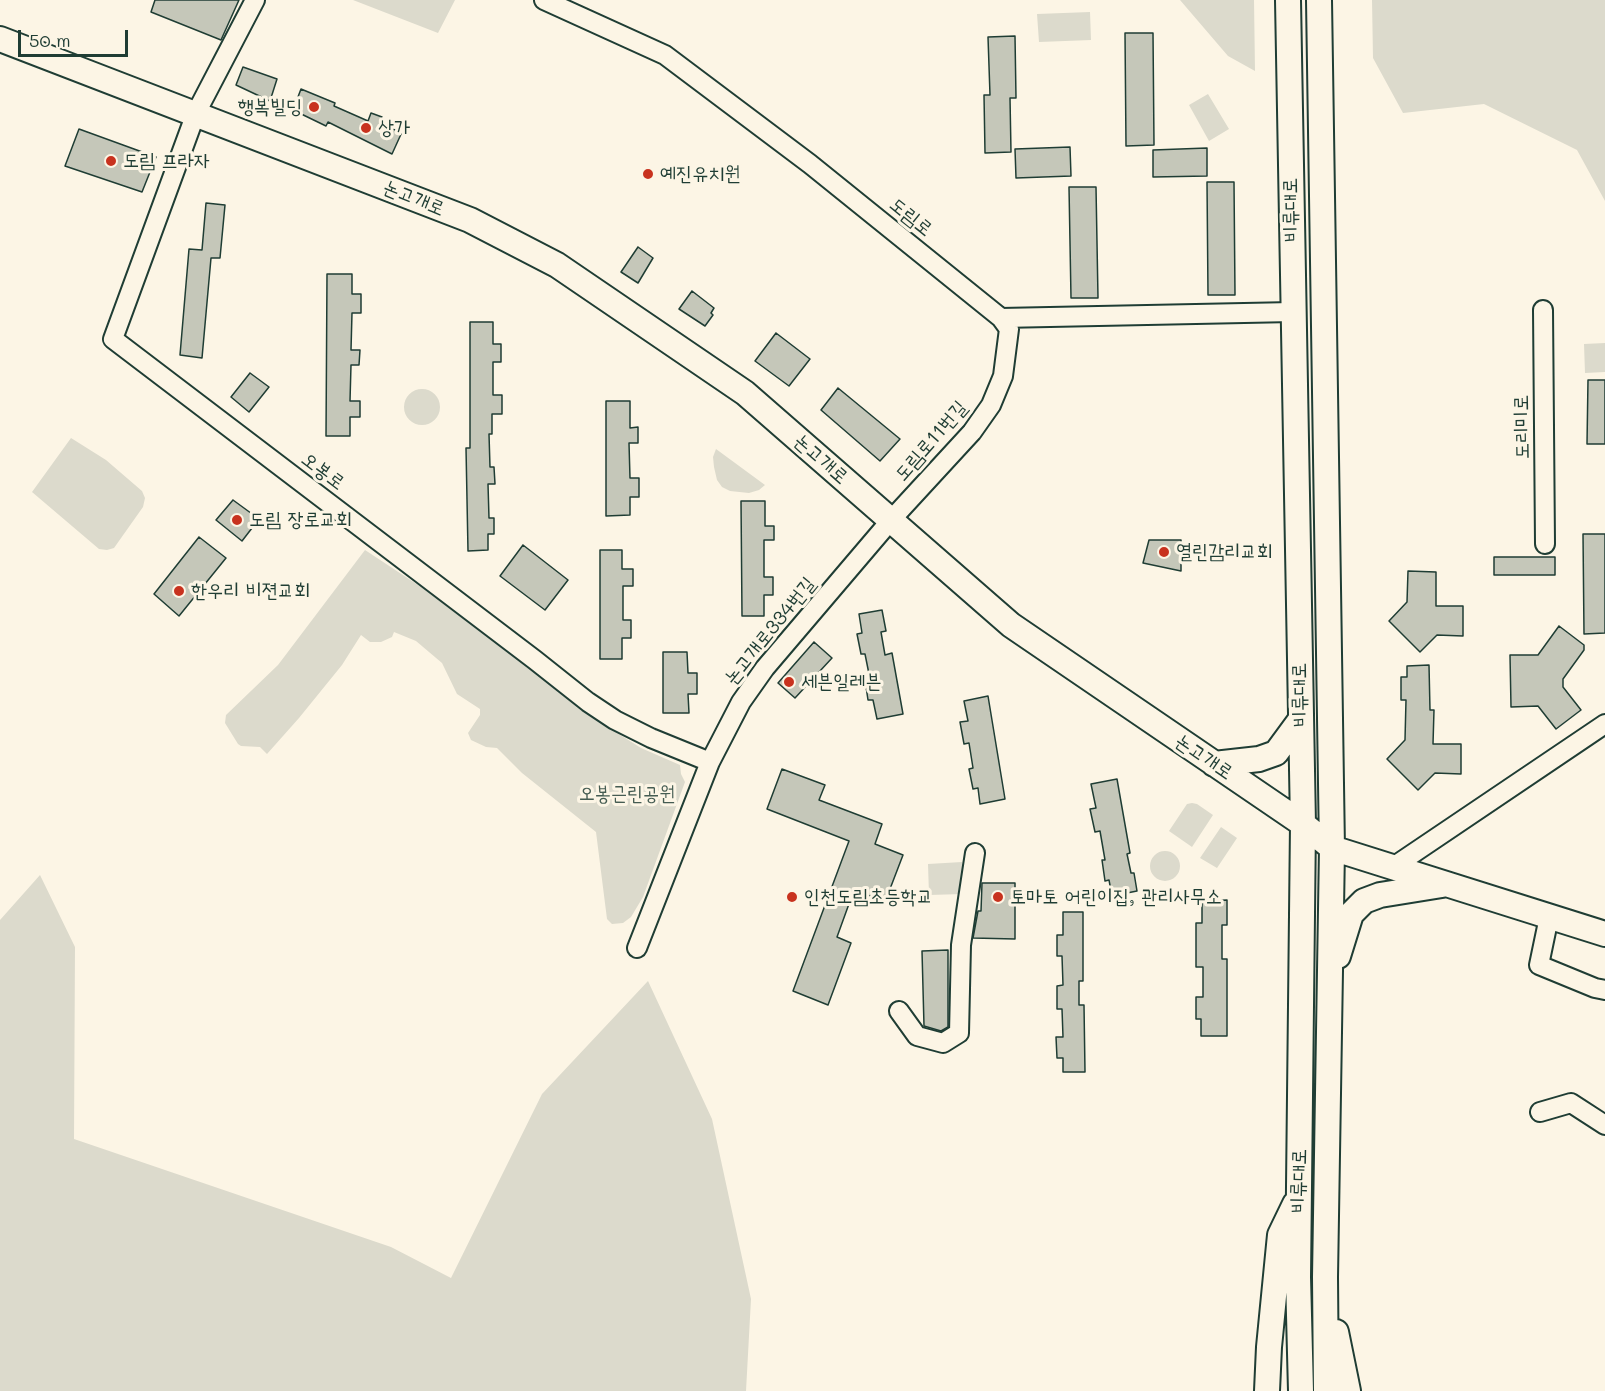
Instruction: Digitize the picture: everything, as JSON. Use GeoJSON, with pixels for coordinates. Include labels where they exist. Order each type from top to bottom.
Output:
{"type":"FeatureCollection","features":[{"type":"Feature","properties":{"kind":"main road","name":"비류대로"},"geometry":{"type":"LineString","coordinates":[[1288,0],[1303,824],[1298,1277],[1300,1391]]}},
{"type":"Feature","properties":{"kind":"main road","name":"비류대로"},"geometry":{"type":"LineString","coordinates":[[1319,0],[1332,848],[1325,1277],[1326,1391]]}},
{"type":"Feature","properties":{"kind":"main road","name":"논고개로"},"geometry":{"type":"LineString","coordinates":[[0,39],[470,220],[557,265],[745,393],[1011,625],[1303,824],[1332,848],[1605,934]]}},
{"type":"Feature","properties":{"kind":"main road"},"geometry":{"type":"LineString","coordinates":[[1214,764],[1259,759],[1276,753],[1301,719]]}},
{"type":"Feature","properties":{"kind":"main road"},"geometry":{"type":"LineString","coordinates":[[1330,984],[1351,914],[1364,901],[1380,895],[1446,884]]}},
{"type":"Feature","properties":{"kind":"main road"},"geometry":{"type":"LineString","coordinates":[[1267,1391],[1269,1347],[1281,1234],[1299,1196]]}},
{"type":"Feature","properties":{"kind":"main road"},"geometry":{"type":"LineString","coordinates":[[1279,1391],[1298,1277]]}},
{"type":"Feature","properties":{"kind":"main road"},"geometry":{"type":"LineString","coordinates":[[1325,1277],[1348,1391]]}},
{"type":"Feature","properties":{"kind":"street"},"geometry":{"type":"LineString","coordinates":[[196,113],[255,0]]}},
{"type":"Feature","properties":{"kind":"street","name":"도림로"},"geometry":{"type":"LineString","coordinates":[[544,0],[665,55],[810,164],[1001,318]]}},
{"type":"Feature","properties":{"kind":"street","name":"오봉로"},"geometry":{"type":"LineString","coordinates":[[196,113],[113,339],[588,702],[615,720],[651,738],[710,762]]}},
{"type":"Feature","properties":{"kind":"street","name":"도리미로"},"geometry":{"type":"LineString","coordinates":[[1543,310],[1545,544]]}},
{"type":"Feature","properties":{"kind":"street"},"geometry":{"type":"LineString","coordinates":[[1001,318],[1293,312]]}},
{"type":"Feature","properties":{"kind":"street","name":"도림로11번길"},"geometry":{"type":"LineString","coordinates":[[891,520],[972,432],[991,405],[1003,376],[1007,352],[1009,329],[1001,318]]}},
{"type":"Feature","properties":{"kind":"street","name":"논고개로334번길"},"geometry":{"type":"LineString","coordinates":[[637,948],[710,762],[741,702],[765,668],[891,520]]}},
{"type":"Feature","properties":{"kind":"street"},"geometry":{"type":"LineString","coordinates":[[1393,867],[1605,724]]}},
{"type":"Feature","properties":{"kind":"street"},"geometry":{"type":"LineString","coordinates":[[899,1011],[917,1036],[943,1043],[958,1033],[961,945],[975,853]]}},
{"type":"Feature","properties":{"kind":"street"},"geometry":{"type":"LineString","coordinates":[[1549,917],[1539,965],[1605,990]]}},
{"type":"Feature","properties":{"kind":"street"},"geometry":{"type":"LineString","coordinates":[[1540,1112],[1571,1103],[1605,1125]]}},
{"type":"Feature","properties":{"kind":"green space"},"geometry":{"type":"Polygon","coordinates":[[[353,0],[455,0],[438,33],[353,0]]]}},
{"type":"Feature","properties":{"kind":"green space"},"geometry":{"type":"Polygon","coordinates":[[[1180,0],[1254,0],[1255,71],[1228,56],[1180,0]]]}},
{"type":"Feature","properties":{"kind":"green space"},"geometry":{"type":"Polygon","coordinates":[[[1372,0],[1605,0],[1605,201],[1577,150],[1484,104],[1403,113],[1373,58],[1372,0]]]}},
{"type":"Feature","properties":{"kind":"green space"},"geometry":{"type":"Polygon","coordinates":[[[1090,12],[1091,40],[1039,42],[1037,14],[1090,12]]]}},
{"type":"Feature","properties":{"kind":"green space"},"geometry":{"type":"Polygon","coordinates":[[[1208,94],[1229,129],[1209,141],[1189,105],[1208,94]]]}},
{"type":"Feature","properties":{"kind":"green space"},"geometry":{"type":"Polygon","coordinates":[[[1605,343],[1605,372],[1585,373],[1584,344],[1605,343]]]}},
{"type":"Feature","properties":{"kind":"green space"},"geometry":{"type":"Polygon","coordinates":[[[422,389],[435,394],[440,407],[435,420],[422,425],[409,420],[404,407],[409,394],[422,389]]]}},
{"type":"Feature","properties":{"kind":"green space"},"geometry":{"type":"Polygon","coordinates":[[[71,438],[106,460],[142,491],[145,498],[143,507],[114,548],[99,549],[32,492],[71,438]]]}},
{"type":"Feature","properties":{"kind":"green space"},"geometry":{"type":"Polygon","coordinates":[[[716,449],[765,485],[749,493],[730,491],[722,487],[717,480],[714,467],[713,457],[716,449]]]}},
{"type":"Feature","properties":{"kind":"green space","name":"오봉근린공원"},"geometry":{"type":"Polygon","coordinates":[[[365,550],[421,587],[606,726],[641,748],[680,765],[685,782],[643,897],[631,917],[623,923],[612,924],[607,919],[596,832],[522,773],[497,748],[486,747],[471,740],[468,733],[480,715],[480,709],[457,694],[442,663],[416,641],[394,632],[392,637],[381,642],[370,642],[361,635],[342,665],[267,754],[260,747],[238,744],[225,723],[226,715],[278,665],[365,550]]]}},
{"type":"Feature","properties":{"kind":"green space"},"geometry":{"type":"Polygon","coordinates":[[[1192,803],[1213,815],[1192,847],[1169,831],[1187,804],[1192,803]]]}},
{"type":"Feature","properties":{"kind":"green space"},"geometry":{"type":"Polygon","coordinates":[[[1221,827],[1237,838],[1217,868],[1200,858],[1221,827]]]}},
{"type":"Feature","properties":{"kind":"green space"},"geometry":{"type":"Polygon","coordinates":[[[1165,851],[1171,852],[1179,860],[1179,872],[1171,880],[1165,881],[1159,880],[1151,872],[1150,866],[1151,860],[1159,852],[1165,851]]]}},
{"type":"Feature","properties":{"kind":"green space"},"geometry":{"type":"Polygon","coordinates":[[[962,862],[963,894],[929,895],[928,864],[962,862]]]}},
{"type":"Feature","properties":{"kind":"green space"},"geometry":{"type":"Polygon","coordinates":[[[40,875],[75,947],[74,1139],[391,1247],[451,1278],[542,1094],[648,981],[712,1119],[751,1299],[746,1391],[0,1391],[0,920],[40,875]]]}},
{"type":"Feature","properties":{"kind":"building"},"geometry":{"type":"Polygon","coordinates":[[[155,0],[239,0],[221,40],[151,12],[155,0]]]}},
{"type":"Feature","properties":{"kind":"building"},"geometry":{"type":"Polygon","coordinates":[[[1125,33],[1153,33],[1154,145],[1126,146],[1125,33]]]}},
{"type":"Feature","properties":{"kind":"building"},"geometry":{"type":"Polygon","coordinates":[[[1015,36],[1016,98],[1010,98],[1011,152],[985,153],[984,95],[990,95],[988,37],[1015,36]]]}},
{"type":"Feature","properties":{"kind":"building"},"geometry":{"type":"Polygon","coordinates":[[[243,67],[277,79],[270,101],[236,85],[243,67]]]}},
{"type":"Feature","properties":{"kind":"building","name":"상가"},"geometry":{"type":"Polygon","coordinates":[[[301,89],[335,103],[334,106],[368,121],[371,113],[382,117],[379,125],[402,132],[392,154],[328,122],[326,126],[293,110],[301,89]]]}},
{"type":"Feature","properties":{"kind":"building","name":"도림 프라자"},"geometry":{"type":"Polygon","coordinates":[[[79,129],[156,157],[142,192],[65,166],[79,129]]]}},
{"type":"Feature","properties":{"kind":"building"},"geometry":{"type":"Polygon","coordinates":[[[1070,147],[1071,176],[1016,178],[1015,149],[1070,147]]]}},
{"type":"Feature","properties":{"kind":"building"},"geometry":{"type":"Polygon","coordinates":[[[1207,148],[1207,176],[1153,177],[1153,150],[1207,148]]]}},
{"type":"Feature","properties":{"kind":"building"},"geometry":{"type":"Polygon","coordinates":[[[1207,182],[1234,182],[1235,295],[1208,295],[1207,182]]]}},
{"type":"Feature","properties":{"kind":"building"},"geometry":{"type":"Polygon","coordinates":[[[1069,187],[1096,187],[1098,298],[1071,298],[1069,187]]]}},
{"type":"Feature","properties":{"kind":"building"},"geometry":{"type":"Polygon","coordinates":[[[206,203],[225,205],[220,258],[211,258],[202,358],[180,355],[189,249],[202,250],[206,203]]]}},
{"type":"Feature","properties":{"kind":"building"},"geometry":{"type":"Polygon","coordinates":[[[638,247],[653,258],[638,283],[621,272],[638,247]]]}},
{"type":"Feature","properties":{"kind":"building"},"geometry":{"type":"Polygon","coordinates":[[[327,274],[352,274],[352,294],[361,294],[361,313],[352,313],[351,350],[360,350],[359,365],[351,365],[350,401],[360,401],[360,417],[350,417],[350,436],[326,436],[327,274]]]}},
{"type":"Feature","properties":{"kind":"building"},"geometry":{"type":"Polygon","coordinates":[[[692,291],[714,308],[711,313],[713,315],[705,326],[679,309],[692,291]]]}},
{"type":"Feature","properties":{"kind":"building"},"geometry":{"type":"Polygon","coordinates":[[[470,322],[493,322],[493,344],[501,344],[501,362],[493,362],[493,395],[502,395],[502,414],[492,414],[492,434],[489,434],[490,467],[494,467],[495,484],[488,484],[489,518],[494,518],[494,534],[488,534],[488,550],[468,551],[466,448],[470,448],[470,322]]]}},
{"type":"Feature","properties":{"kind":"building"},"geometry":{"type":"Polygon","coordinates":[[[776,333],[810,359],[789,386],[755,361],[776,333]]]}},
{"type":"Feature","properties":{"kind":"building"},"geometry":{"type":"Polygon","coordinates":[[[250,373],[269,387],[249,412],[231,397],[250,373]]]}},
{"type":"Feature","properties":{"kind":"building"},"geometry":{"type":"Polygon","coordinates":[[[1588,380],[1605,380],[1605,444],[1587,444],[1588,380]]]}},
{"type":"Feature","properties":{"kind":"building"},"geometry":{"type":"Polygon","coordinates":[[[838,388],[900,439],[880,461],[821,410],[838,388]]]}},
{"type":"Feature","properties":{"kind":"building"},"geometry":{"type":"Polygon","coordinates":[[[606,401],[630,401],[630,428],[638,427],[638,443],[629,443],[630,478],[639,478],[639,497],[630,497],[630,515],[606,516],[606,401]]]}},
{"type":"Feature","properties":{"kind":"building","name":"도림 장로교회"},"geometry":{"type":"Polygon","coordinates":[[[233,500],[259,519],[242,541],[216,520],[233,500]]]}},
{"type":"Feature","properties":{"kind":"building"},"geometry":{"type":"Polygon","coordinates":[[[741,501],[765,501],[765,526],[774,526],[774,540],[764,540],[764,577],[773,577],[773,595],[764,595],[764,616],[742,616],[741,501]]]}},
{"type":"Feature","properties":{"kind":"building"},"geometry":{"type":"Polygon","coordinates":[[[1583,534],[1605,534],[1605,633],[1584,634],[1583,534]]]}},
{"type":"Feature","properties":{"kind":"building"},"geometry":{"type":"Polygon","coordinates":[[[199,537],[226,558],[179,616],[154,594],[199,537]]]}},
{"type":"Feature","properties":{"kind":"building","name":"열린감리교회"},"geometry":{"type":"Polygon","coordinates":[[[1149,540],[1181,540],[1181,571],[1143,563],[1149,540]]]}},
{"type":"Feature","properties":{"kind":"building"},"geometry":{"type":"Polygon","coordinates":[[[523,545],[568,580],[545,610],[500,576],[523,545]]]}},
{"type":"Feature","properties":{"kind":"building"},"geometry":{"type":"Polygon","coordinates":[[[600,550],[622,550],[622,569],[633,569],[633,586],[623,586],[623,620],[631,620],[631,638],[622,638],[622,659],[600,659],[600,550]]]}},
{"type":"Feature","properties":{"kind":"building"},"geometry":{"type":"Polygon","coordinates":[[[1494,557],[1555,557],[1555,575],[1494,575],[1494,557]]]}},
{"type":"Feature","properties":{"kind":"building"},"geometry":{"type":"Polygon","coordinates":[[[1408,571],[1436,572],[1436,606],[1463,606],[1463,636],[1437,635],[1420,652],[1389,621],[1407,602],[1408,571]]]}},
{"type":"Feature","properties":{"kind":"building"},"geometry":{"type":"Polygon","coordinates":[[[882,610],[886,631],[881,632],[885,655],[892,653],[903,714],[877,719],[873,700],[868,700],[865,680],[870,679],[865,654],[861,654],[857,634],[862,633],[859,614],[882,610]]]}},
{"type":"Feature","properties":{"kind":"building"},"geometry":{"type":"Polygon","coordinates":[[[1559,626],[1584,645],[1584,650],[1563,679],[1563,687],[1581,710],[1556,729],[1538,706],[1511,707],[1510,655],[1538,655],[1559,626]]]}},
{"type":"Feature","properties":{"kind":"building"},"geometry":{"type":"Polygon","coordinates":[[[814,642],[832,658],[795,698],[778,683],[814,642]]]}},
{"type":"Feature","properties":{"kind":"building"},"geometry":{"type":"Polygon","coordinates":[[[663,652],[687,652],[688,673],[697,673],[697,694],[688,694],[689,713],[663,713],[663,652]]]}},
{"type":"Feature","properties":{"kind":"building"},"geometry":{"type":"Polygon","coordinates":[[[1429,665],[1430,710],[1434,710],[1433,744],[1461,744],[1461,774],[1435,773],[1418,790],[1387,759],[1405,740],[1406,700],[1401,700],[1401,677],[1407,677],[1407,666],[1429,665]]]}},
{"type":"Feature","properties":{"kind":"building"},"geometry":{"type":"Polygon","coordinates":[[[988,696],[1005,799],[980,804],[978,788],[973,789],[969,769],[973,768],[969,743],[964,744],[960,722],[968,721],[964,701],[988,696]]]}},
{"type":"Feature","properties":{"kind":"building"},"geometry":{"type":"Polygon","coordinates":[[[782,769],[825,785],[819,800],[882,824],[875,844],[903,855],[885,902],[854,890],[837,937],[851,943],[828,1005],[793,991],[849,841],[767,809],[782,769]]]}},
{"type":"Feature","properties":{"kind":"building"},"geometry":{"type":"Polygon","coordinates":[[[1117,779],[1130,853],[1127,854],[1131,873],[1134,873],[1137,891],[1112,896],[1109,880],[1105,881],[1102,860],[1105,860],[1100,831],[1095,832],[1090,809],[1096,808],[1091,784],[1117,779]]]}},
{"type":"Feature","properties":{"kind":"building","name":"토마토 어린이집, 관리사무소"},"geometry":{"type":"Polygon","coordinates":[[[982,883],[1015,883],[1015,939],[973,938],[978,911],[981,911],[982,883]]]}},
{"type":"Feature","properties":{"kind":"building"},"geometry":{"type":"Polygon","coordinates":[[[1227,900],[1227,925],[1222,925],[1222,959],[1227,959],[1227,1036],[1201,1036],[1201,1019],[1196,1019],[1196,997],[1203,997],[1203,967],[1196,967],[1196,923],[1202,923],[1202,901],[1227,900]]]}},
{"type":"Feature","properties":{"kind":"building"},"geometry":{"type":"Polygon","coordinates":[[[1063,912],[1083,912],[1083,981],[1079,981],[1079,1005],[1084,1005],[1085,1072],[1063,1072],[1063,1058],[1057,1058],[1056,1037],[1063,1037],[1062,1009],[1057,1009],[1057,986],[1063,985],[1062,956],[1057,956],[1057,935],[1063,935],[1063,912]]]}},
{"type":"Feature","properties":{"kind":"building"},"geometry":{"type":"Polygon","coordinates":[[[948,950],[948,1027],[941,1031],[924,1026],[922,951],[948,950]]]}},
{"type":"Feature","properties":{"kind":"place","name":"행복빌딩"},"geometry":{"type":"Point","coordinates":[314,107]}},
{"type":"Feature","properties":{"kind":"place","name":"상가"},"geometry":{"type":"Point","coordinates":[366,128]}},
{"type":"Feature","properties":{"kind":"place","name":"도림 프라자"},"geometry":{"type":"Point","coordinates":[111,161]}},
{"type":"Feature","properties":{"kind":"place","name":"예진유치원"},"geometry":{"type":"Point","coordinates":[648,174]}},
{"type":"Feature","properties":{"kind":"place","name":"도림 장로교회"},"geometry":{"type":"Point","coordinates":[237,520]}},
{"type":"Feature","properties":{"kind":"place","name":"열린감리교회"},"geometry":{"type":"Point","coordinates":[1164,552]}},
{"type":"Feature","properties":{"kind":"place","name":"한우리 비젼교회"},"geometry":{"type":"Point","coordinates":[179,591]}},
{"type":"Feature","properties":{"kind":"place","name":"세븐일레븐"},"geometry":{"type":"Point","coordinates":[789,682]}},
{"type":"Feature","properties":{"kind":"place","name":"인천도림초등학교"},"geometry":{"type":"Point","coordinates":[792,897]}},
{"type":"Feature","properties":{"kind":"place","name":"토마토 어린이집, 관리사무소"},"geometry":{"type":"Point","coordinates":[998,897]}}]}
